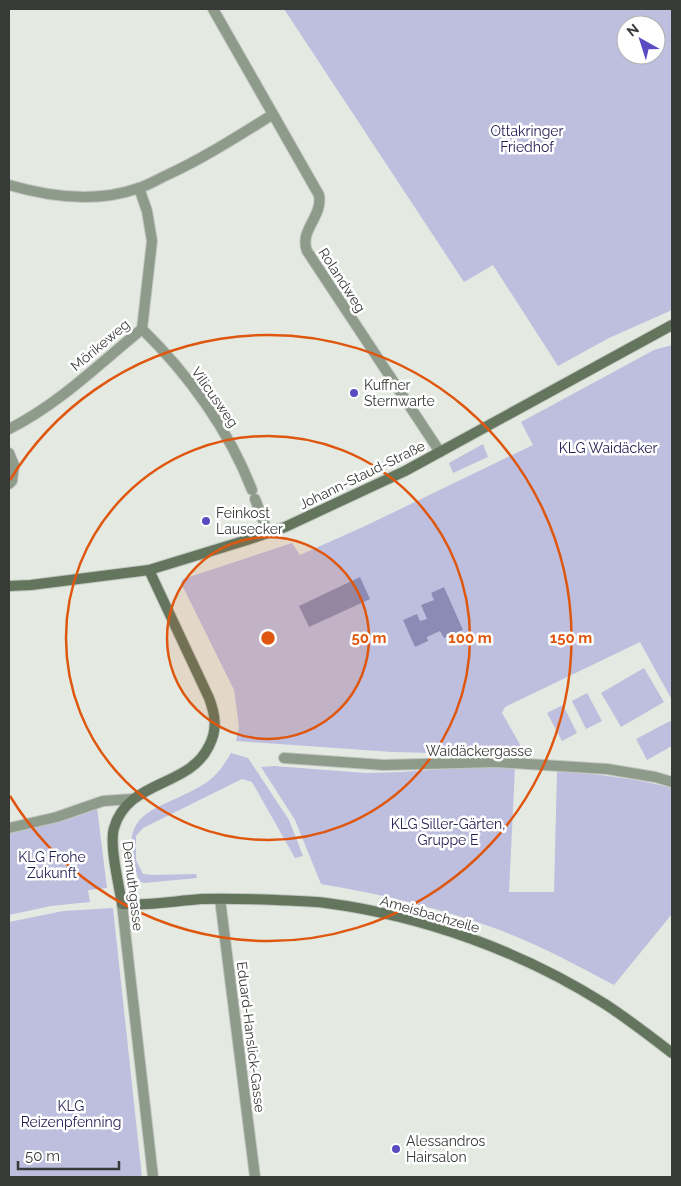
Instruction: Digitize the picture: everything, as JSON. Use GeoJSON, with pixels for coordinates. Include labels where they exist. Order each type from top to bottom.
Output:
{"type":"FeatureCollection","features":[{"type":"Feature","properties":{"kind":"street","name":"Rolandweg"},"geometry":{"type":"LineString","coordinates":[[213,9],[319,195],[319,210],[306,234],[304,242],[307,251],[440,452]]}},
{"type":"Feature","properties":{"kind":"street"},"geometry":{"type":"LineString","coordinates":[[9,184],[31,191],[74,197],[96,196],[139,188],[197,161],[272,115]]}},
{"type":"Feature","properties":{"kind":"street","name":"Mörikeweg"},"geometry":{"type":"LineString","coordinates":[[9,429],[53,403],[142,329],[152,241],[147,211],[139,188]]}},
{"type":"Feature","properties":{"kind":"street","name":"Johann-Staud-Straße"},"geometry":{"type":"LineString","coordinates":[[9,586],[31,585],[149,570],[268,533],[370,489],[672,325]]}},
{"type":"Feature","properties":{"kind":"street","name":"Vilicusweg"},"geometry":{"type":"LineString","coordinates":[[142,329],[191,384],[217,421],[244,469],[268,533]]}},
{"type":"Feature","properties":{"kind":"street"},"geometry":{"type":"LineString","coordinates":[[9,453],[14,465],[12,481],[9,484]]}},
{"type":"Feature","properties":{"kind":"street","name":"Demuthgasse"},"geometry":{"type":"LineString","coordinates":[[149,570],[209,698],[214,713],[215,726],[211,743],[197,764],[182,774],[151,788],[133,799],[121,813],[114,827],[112,837],[122,904],[153,1177]]}},
{"type":"Feature","properties":{"kind":"street","name":"Waidäckergasse"},"geometry":{"type":"LineString","coordinates":[[284,758],[384,765],[504,763],[607,770],[655,777],[672,782]]}},
{"type":"Feature","properties":{"kind":"street"},"geometry":{"type":"LineString","coordinates":[[9,828],[57,818],[103,801],[133,799]]}},
{"type":"Feature","properties":{"kind":"street","name":"Ameisbachzeile"},"geometry":{"type":"LineString","coordinates":[[122,904],[140,905],[202,899],[324,902],[393,914],[495,947],[550,972],[605,1004],[672,1053]]}},
{"type":"Feature","properties":{"kind":"street","name":"Eduard-Hanslick-Gasse"},"geometry":{"type":"LineString","coordinates":[[220,899],[255,1177]]}},
{"type":"Feature","properties":{"kind":"green space","name":"Ottakringer Friedhof"},"geometry":{"type":"Polygon","coordinates":[[[284,9],[672,9],[672,310],[609,338],[558,366],[493,265],[464,282],[284,9]]]}},
{"type":"Feature","properties":{"kind":"green space","name":"KLG Waidäcker"},"geometry":{"type":"Polygon","coordinates":[[[672,345],[672,700],[640,642],[505,707],[502,713],[526,755],[392,752],[236,741],[239,727],[234,690],[181,583],[183,579],[292,543],[300,555],[363,527],[533,445],[521,422],[654,350],[672,345]]]}},
{"type":"Feature","properties":{"kind":"green space"},"geometry":{"type":"Polygon","coordinates":[[[483,444],[488,457],[453,473],[449,463],[483,444]]]}},
{"type":"Feature","properties":{"kind":"green space"},"geometry":{"type":"Polygon","coordinates":[[[644,668],[664,702],[621,727],[601,693],[644,668]]]}},
{"type":"Feature","properties":{"kind":"green space"},"geometry":{"type":"Polygon","coordinates":[[[587,693],[602,721],[586,729],[572,701],[587,693]]]}},
{"type":"Feature","properties":{"kind":"green space"},"geometry":{"type":"Polygon","coordinates":[[[563,705],[577,733],[562,741],[547,713],[563,705]]]}},
{"type":"Feature","properties":{"kind":"green space"},"geometry":{"type":"Polygon","coordinates":[[[670,721],[672,725],[672,746],[647,760],[636,739],[670,721]]]}},
{"type":"Feature","properties":{"kind":"green space"},"geometry":{"type":"Polygon","coordinates":[[[231,753],[248,758],[289,820],[303,856],[295,858],[252,782],[242,779],[143,828],[136,836],[136,860],[143,874],[196,874],[197,878],[144,883],[139,881],[133,857],[132,839],[136,826],[144,816],[155,808],[186,794],[212,778],[231,753]]]}},
{"type":"Feature","properties":{"kind":"green space","name":"KLG Siller-Gärten, Gruppe E"},"geometry":{"type":"Polygon","coordinates":[[[274,766],[366,773],[457,768],[515,768],[509,892],[554,892],[557,771],[615,777],[672,788],[672,914],[614,985],[542,948],[476,921],[410,902],[321,884],[295,820],[261,767],[274,766]]]}},
{"type":"Feature","properties":{"kind":"green space","name":"KLG Frohe Zukunft"},"geometry":{"type":"Polygon","coordinates":[[[97,807],[107,888],[88,890],[90,902],[51,906],[9,915],[9,833],[75,816],[97,807]]]}},
{"type":"Feature","properties":{"kind":"green space","name":"KLG Reizenpfenning"},"geometry":{"type":"Polygon","coordinates":[[[113,908],[142,1177],[9,1177],[9,922],[63,911],[113,908]]]}},
{"type":"Feature","properties":{"kind":"shaded area"},"geometry":{"type":"Polygon","coordinates":[[[360,577],[370,599],[309,627],[299,606],[360,577]]]}},
{"type":"Feature","properties":{"kind":"shaded area"},"geometry":{"type":"Polygon","coordinates":[[[444,587],[463,630],[444,638],[440,631],[427,637],[428,641],[415,647],[403,620],[417,614],[420,621],[427,619],[421,605],[434,600],[431,593],[444,587]]]}},
{"type":"Feature","properties":{"kind":"place","name":"Kuffner Sternwarte"},"geometry":{"type":"Point","coordinates":[354,393]}},
{"type":"Feature","properties":{"kind":"place","name":"Feinkost Lausecker"},"geometry":{"type":"Point","coordinates":[206,521]}},
{"type":"Feature","properties":{"kind":"place","name":"Alessandros Hairsalon"},"geometry":{"type":"Point","coordinates":[396,1149]}}]}
